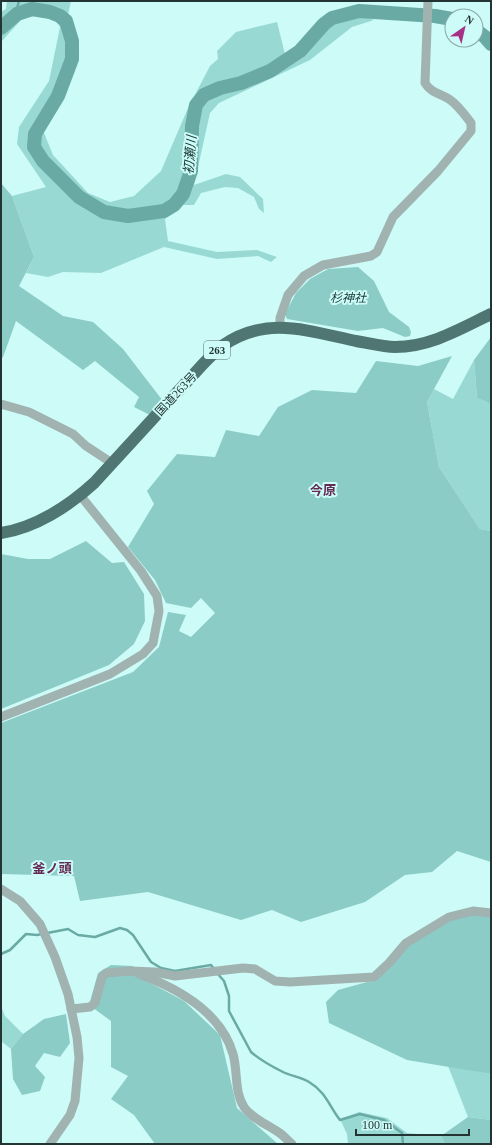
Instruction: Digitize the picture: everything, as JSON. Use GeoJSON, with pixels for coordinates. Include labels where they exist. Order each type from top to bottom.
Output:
{"type":"FeatureCollection","features":[{"type":"Feature","properties":{"kind":"highway","name":"国道263号"},"geometry":{"type":"LineString","coordinates":[[1,533],[13,531],[33,523],[68,504],[80,495],[94,483],[204,363],[221,347],[242,334],[265,328],[297,328],[378,345],[393,347],[410,346],[432,342],[491,314]]}},
{"type":"Feature","properties":{"kind":"street"},"geometry":{"type":"LineString","coordinates":[[280,327],[280,318],[288,295],[304,276],[323,265],[371,256],[377,252],[393,217],[438,171],[471,131],[472,123],[460,110],[448,99],[433,92],[425,83],[428,1]]}},
{"type":"Feature","properties":{"kind":"street"},"geometry":{"type":"LineString","coordinates":[[1,404],[28,412],[73,434],[86,446],[112,463]]}},
{"type":"Feature","properties":{"kind":"street"},"geometry":{"type":"LineString","coordinates":[[1,717],[110,674],[143,654],[153,643],[159,611],[157,596],[141,571],[80,495]]}},
{"type":"Feature","properties":{"kind":"street"},"geometry":{"type":"LineString","coordinates":[[1,889],[20,901],[40,924],[55,957],[72,1009],[79,1058],[75,1101],[70,1115],[50,1144]]}},
{"type":"Feature","properties":{"kind":"street"},"geometry":{"type":"LineString","coordinates":[[1,897],[20,901]]}},
{"type":"Feature","properties":{"kind":"street"},"geometry":{"type":"LineString","coordinates":[[72,1009],[90,1007],[95,1003],[102,977],[106,973],[130,971],[155,972],[175,976],[243,968],[255,969],[275,980],[290,982],[374,977],[389,963],[406,943],[449,917],[473,910],[491,913]]}},
{"type":"Feature","properties":{"kind":"street"},"geometry":{"type":"LineString","coordinates":[[130,971],[156,981],[186,996],[210,1014],[223,1031],[233,1053],[240,1100],[245,1109],[281,1134],[292,1144]]}},
{"type":"Feature","properties":{"kind":"shaded area"},"geometry":{"type":"Polygon","coordinates":[[[7,1],[71,1],[67,20],[73,67],[53,110],[42,128],[53,155],[88,193],[110,202],[134,196],[161,171],[188,108],[210,66],[218,59],[217,51],[236,32],[277,22],[285,54],[292,60],[318,41],[334,21],[360,15],[374,20],[352,27],[310,60],[219,103],[210,113],[194,185],[226,174],[240,177],[263,199],[264,213],[259,209],[254,197],[238,188],[225,187],[201,193],[194,205],[183,205],[165,219],[168,241],[217,252],[257,250],[277,257],[271,262],[258,256],[217,259],[164,247],[101,273],[63,272],[48,277],[26,273],[34,257],[12,196],[46,187],[17,144],[19,127],[49,81],[60,27],[54,19],[37,15],[22,19],[1,42],[1,12],[6,9],[7,1]]]}},
{"type":"Feature","properties":{"kind":"shaded area"},"geometry":{"type":"Polygon","coordinates":[[[474,360],[477,398],[491,404],[491,531],[480,529],[439,467],[427,402],[434,389],[453,399],[474,360]]]}},
{"type":"Feature","properties":{"kind":"shaded area"},"geometry":{"type":"Polygon","coordinates":[[[1,1006],[5,1016],[23,1034],[11,1049],[1,1041],[1,1006]]]}},
{"type":"Feature","properties":{"kind":"shaded area"},"geometry":{"type":"Polygon","coordinates":[[[448,1066],[491,1074],[491,1120],[468,1117],[448,1066]]]}},
{"type":"Feature","properties":{"kind":"shaded area"},"geometry":{"type":"Polygon","coordinates":[[[359,1112],[387,1118],[407,1133],[441,1136],[445,1144],[348,1144],[347,1134],[340,1119],[359,1112]]]}},
{"type":"Feature","properties":{"kind":"green space"},"geometry":{"type":"Polygon","coordinates":[[[1,183],[12,196],[34,257],[19,286],[63,316],[93,322],[123,349],[163,401],[150,415],[134,407],[139,397],[95,361],[83,370],[16,321],[1,359],[1,183]]]}},
{"type":"Feature","properties":{"kind":"green space","name":"杉神社"},"geometry":{"type":"Polygon","coordinates":[[[358,267],[374,281],[389,312],[409,327],[411,332],[410,336],[405,337],[383,328],[358,331],[287,319],[285,314],[296,293],[310,279],[328,269],[358,267]]]}},
{"type":"Feature","properties":{"kind":"green space"},"geometry":{"type":"Polygon","coordinates":[[[491,337],[491,404],[477,398],[474,360],[491,337]]]}},
{"type":"Feature","properties":{"kind":"green space"},"geometry":{"type":"Polygon","coordinates":[[[452,356],[427,402],[439,467],[480,529],[491,531],[491,862],[457,851],[432,872],[405,875],[365,902],[301,922],[272,910],[241,920],[148,892],[80,901],[74,876],[1,874],[1,723],[133,672],[159,647],[168,612],[186,615],[179,631],[191,637],[215,613],[201,598],[191,608],[166,603],[155,580],[128,547],[154,504],[147,491],[177,454],[215,457],[226,430],[259,436],[278,407],[312,390],[356,393],[376,361],[418,366],[452,356]]]}},
{"type":"Feature","properties":{"kind":"green space"},"geometry":{"type":"Polygon","coordinates":[[[86,541],[112,563],[124,562],[144,594],[145,621],[134,644],[109,665],[1,709],[1,554],[28,559],[50,559],[86,541]]]}},
{"type":"Feature","properties":{"kind":"green space"},"geometry":{"type":"Polygon","coordinates":[[[474,912],[491,917],[491,1074],[407,1060],[329,1023],[326,1002],[338,990],[378,979],[407,946],[451,919],[474,912]]]}},
{"type":"Feature","properties":{"kind":"green space"},"geometry":{"type":"Polygon","coordinates":[[[111,965],[133,966],[139,977],[184,1001],[220,1035],[237,1108],[278,1144],[155,1144],[134,1115],[111,1099],[128,1076],[111,1067],[111,1021],[89,1005],[98,973],[111,965]]]}},
{"type":"Feature","properties":{"kind":"green space"},"geometry":{"type":"Polygon","coordinates":[[[66,1014],[70,1043],[60,1057],[44,1053],[35,1066],[45,1077],[40,1091],[22,1095],[13,1079],[11,1049],[23,1034],[44,1019],[66,1014]]]}},
{"type":"Feature","properties":{"kind":"green space"},"geometry":{"type":"Polygon","coordinates":[[[468,1117],[491,1120],[491,1144],[445,1144],[441,1136],[468,1117]]]}},
{"type":"Feature","properties":{"kind":"waterway"},"geometry":{"type":"LineString","coordinates":[[17,14],[19,1]]}},
{"type":"Feature","properties":{"kind":"waterway","name":"初瀬川"},"geometry":{"type":"LineString","coordinates":[[1,28],[17,14],[32,9],[50,12],[60,16],[66,21],[72,41],[72,59],[58,96],[35,134],[34,147],[43,161],[79,197],[104,212],[128,216],[164,211],[174,205],[183,194],[191,171],[192,126],[196,105],[204,95],[220,88],[241,83],[270,71],[300,51],[324,24],[332,18],[359,11],[444,18]]}},
{"type":"Feature","properties":{"kind":"waterway","name":"初瀬川"},"geometry":{"type":"LineString","coordinates":[[484,36],[491,44]]}},
{"type":"Feature","properties":{"kind":"waterway"},"geometry":{"type":"LineString","coordinates":[[1,954],[10,950],[26,934],[37,935],[68,929],[78,935],[95,937],[120,928],[127,930],[133,935],[151,962],[161,968],[175,971],[211,965],[214,969]]}},
{"type":"Feature","properties":{"kind":"waterway"},"geometry":{"type":"LineString","coordinates":[[217,973],[224,981],[229,996],[229,1011],[251,1052],[279,1070],[306,1080],[315,1086],[340,1120],[360,1114],[384,1120],[402,1133],[403,1144]]}},
{"type":"Feature","properties":{"kind":"district","name":"今原"},"geometry":{"type":"Point","coordinates":[323,490]}},
{"type":"Feature","properties":{"kind":"district","name":"釜ノ頭"},"geometry":{"type":"Point","coordinates":[52,868]}}]}
